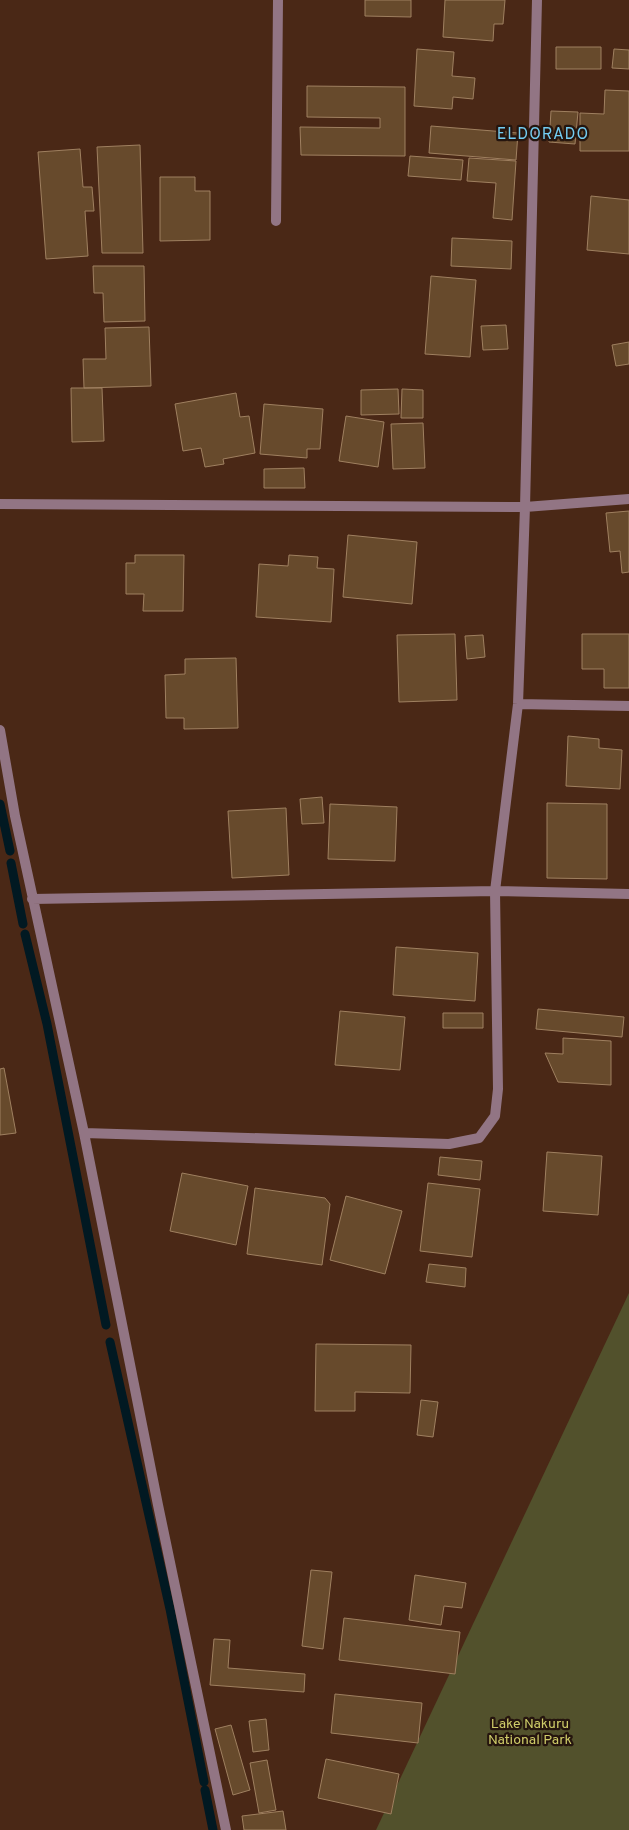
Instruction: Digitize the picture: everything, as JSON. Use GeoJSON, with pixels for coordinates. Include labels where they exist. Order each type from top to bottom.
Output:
{"type":"FeatureCollection","features":[{"type":"Feature","properties":{"kind":"street"},"geometry":{"type":"LineString","coordinates":[[276,221],[278,0]]}},
{"type":"Feature","properties":{"kind":"street"},"geometry":{"type":"LineString","coordinates":[[84,1134],[449,1144],[479,1138],[495,1116],[498,1089],[495,891],[518,704],[525,507],[537,0]]}},
{"type":"Feature","properties":{"kind":"street"},"geometry":{"type":"LineString","coordinates":[[0,504],[525,507],[629,500]]}},
{"type":"Feature","properties":{"kind":"street"},"geometry":{"type":"LineString","coordinates":[[518,704],[629,706]]}},
{"type":"Feature","properties":{"kind":"street"},"geometry":{"type":"LineString","coordinates":[[0,730],[32,899],[84,1134],[154,1485],[226,1830]]}},
{"type":"Feature","properties":{"kind":"street"},"geometry":{"type":"LineString","coordinates":[[32,899],[495,891],[629,894]]}},
{"type":"Feature","properties":{"kind":"green space","name":"Lake Nakuru National Park"},"geometry":{"type":"Polygon","coordinates":[[[629,1293],[629,1830],[376,1830],[629,1293]]]}},
{"type":"Feature","properties":{"kind":"building"},"geometry":{"type":"Polygon","coordinates":[[[365,0],[411,0],[411,17],[365,16],[365,0]]]}},
{"type":"Feature","properties":{"kind":"building"},"geometry":{"type":"Polygon","coordinates":[[[445,0],[505,0],[503,24],[494,24],[493,41],[443,37],[445,0]]]}},
{"type":"Feature","properties":{"kind":"building"},"geometry":{"type":"Polygon","coordinates":[[[556,47],[601,47],[601,69],[556,69],[556,47]]]}},
{"type":"Feature","properties":{"kind":"building"},"geometry":{"type":"Polygon","coordinates":[[[417,49],[454,52],[452,76],[475,78],[473,99],[453,97],[452,109],[414,106],[417,49]]]}},
{"type":"Feature","properties":{"kind":"building"},"geometry":{"type":"Polygon","coordinates":[[[614,49],[629,50],[629,69],[612,68],[614,49]]]}},
{"type":"Feature","properties":{"kind":"building"},"geometry":{"type":"Polygon","coordinates":[[[307,86],[405,87],[405,156],[301,155],[300,127],[380,128],[380,118],[307,117],[307,86]]]}},
{"type":"Feature","properties":{"kind":"building"},"geometry":{"type":"Polygon","coordinates":[[[605,90],[629,91],[629,151],[580,151],[580,113],[604,114],[605,90]]]}},
{"type":"Feature","properties":{"kind":"building"},"geometry":{"type":"Polygon","coordinates":[[[551,111],[578,112],[575,144],[549,142],[551,111]]]}},
{"type":"Feature","properties":{"kind":"building"},"geometry":{"type":"Polygon","coordinates":[[[431,126],[518,133],[516,160],[429,153],[431,126]]]}},
{"type":"Feature","properties":{"kind":"building"},"geometry":{"type":"Polygon","coordinates":[[[140,145],[143,253],[102,253],[97,147],[140,145]]]}},
{"type":"Feature","properties":{"kind":"building"},"geometry":{"type":"Polygon","coordinates":[[[80,149],[83,187],[92,187],[94,211],[85,211],[88,256],[46,259],[38,152],[80,149]]]}},
{"type":"Feature","properties":{"kind":"building"},"geometry":{"type":"Polygon","coordinates":[[[410,156],[463,160],[461,180],[408,176],[410,156]]]}},
{"type":"Feature","properties":{"kind":"building"},"geometry":{"type":"Polygon","coordinates":[[[469,158],[516,161],[512,220],[493,218],[496,183],[467,181],[469,158]]]}},
{"type":"Feature","properties":{"kind":"building"},"geometry":{"type":"Polygon","coordinates":[[[160,177],[195,177],[195,191],[210,191],[210,240],[160,241],[160,177]]]}},
{"type":"Feature","properties":{"kind":"building"},"geometry":{"type":"Polygon","coordinates":[[[591,196],[629,200],[629,254],[587,250],[591,196]]]}},
{"type":"Feature","properties":{"kind":"building"},"geometry":{"type":"Polygon","coordinates":[[[452,238],[512,241],[511,269],[451,266],[452,238]]]}},
{"type":"Feature","properties":{"kind":"building"},"geometry":{"type":"Polygon","coordinates":[[[93,266],[144,266],[145,321],[104,322],[103,293],[94,293],[93,266]]]}},
{"type":"Feature","properties":{"kind":"building"},"geometry":{"type":"Polygon","coordinates":[[[431,276],[476,280],[470,357],[425,354],[431,276]]]}},
{"type":"Feature","properties":{"kind":"building"},"geometry":{"type":"Polygon","coordinates":[[[506,325],[508,349],[483,350],[481,326],[506,325]]]}},
{"type":"Feature","properties":{"kind":"building"},"geometry":{"type":"Polygon","coordinates":[[[149,327],[151,386],[84,388],[83,359],[106,359],[105,328],[149,327]]]}},
{"type":"Feature","properties":{"kind":"building"},"geometry":{"type":"Polygon","coordinates":[[[629,342],[629,364],[616,366],[612,345],[629,342]]]}},
{"type":"Feature","properties":{"kind":"building"},"geometry":{"type":"Polygon","coordinates":[[[71,388],[102,388],[104,441],[72,442],[71,388]]]}},
{"type":"Feature","properties":{"kind":"building"},"geometry":{"type":"Polygon","coordinates":[[[398,389],[399,414],[361,415],[361,390],[398,389]]]}},
{"type":"Feature","properties":{"kind":"building"},"geometry":{"type":"Polygon","coordinates":[[[402,389],[423,390],[423,418],[401,418],[402,389]]]}},
{"type":"Feature","properties":{"kind":"building"},"geometry":{"type":"Polygon","coordinates":[[[236,393],[240,417],[249,416],[255,453],[223,459],[224,464],[205,467],[201,448],[183,451],[175,404],[236,393]]]}},
{"type":"Feature","properties":{"kind":"building"},"geometry":{"type":"Polygon","coordinates":[[[264,404],[323,409],[320,449],[307,449],[307,458],[260,454],[264,404]]]}},
{"type":"Feature","properties":{"kind":"building"},"geometry":{"type":"Polygon","coordinates":[[[346,416],[384,422],[378,467],[339,461],[346,416]]]}},
{"type":"Feature","properties":{"kind":"building"},"geometry":{"type":"Polygon","coordinates":[[[423,423],[425,468],[393,469],[391,424],[423,423]]]}},
{"type":"Feature","properties":{"kind":"building"},"geometry":{"type":"Polygon","coordinates":[[[304,468],[305,488],[264,488],[264,469],[304,468]]]}},
{"type":"Feature","properties":{"kind":"building"},"geometry":{"type":"Polygon","coordinates":[[[629,511],[629,572],[622,573],[620,551],[610,552],[606,513],[629,511]]]}},
{"type":"Feature","properties":{"kind":"building"},"geometry":{"type":"Polygon","coordinates":[[[348,535],[417,542],[412,604],[343,597],[348,535]]]}},
{"type":"Feature","properties":{"kind":"building"},"geometry":{"type":"Polygon","coordinates":[[[135,555],[184,555],[183,611],[143,611],[144,594],[126,594],[126,563],[135,563],[135,555]]]}},
{"type":"Feature","properties":{"kind":"building"},"geometry":{"type":"Polygon","coordinates":[[[289,555],[318,557],[317,568],[334,569],[331,622],[256,617],[259,564],[288,566],[289,555]]]}},
{"type":"Feature","properties":{"kind":"building"},"geometry":{"type":"Polygon","coordinates":[[[455,634],[457,700],[399,702],[397,635],[455,634]]]}},
{"type":"Feature","properties":{"kind":"building"},"geometry":{"type":"Polygon","coordinates":[[[582,634],[629,634],[629,688],[604,688],[604,669],[582,669],[582,634]]]}},
{"type":"Feature","properties":{"kind":"building"},"geometry":{"type":"Polygon","coordinates":[[[483,635],[485,657],[467,659],[465,636],[483,635]]]}},
{"type":"Feature","properties":{"kind":"building"},"geometry":{"type":"Polygon","coordinates":[[[236,658],[238,728],[184,729],[184,718],[166,718],[165,675],[185,674],[185,659],[236,658]]]}},
{"type":"Feature","properties":{"kind":"building"},"geometry":{"type":"Polygon","coordinates":[[[568,736],[599,739],[599,748],[622,750],[620,789],[566,786],[568,736]]]}},
{"type":"Feature","properties":{"kind":"building"},"geometry":{"type":"Polygon","coordinates":[[[322,797],[324,823],[302,824],[300,799],[322,797]]]}},
{"type":"Feature","properties":{"kind":"building"},"geometry":{"type":"Polygon","coordinates":[[[547,803],[607,804],[607,879],[547,878],[547,803]]]}},
{"type":"Feature","properties":{"kind":"building"},"geometry":{"type":"Polygon","coordinates":[[[330,804],[397,807],[395,861],[328,859],[330,804]]]}},
{"type":"Feature","properties":{"kind":"building"},"geometry":{"type":"Polygon","coordinates":[[[286,808],[289,875],[232,878],[228,811],[286,808]]]}},
{"type":"Feature","properties":{"kind":"building"},"geometry":{"type":"Polygon","coordinates":[[[396,947],[478,953],[475,1001],[393,995],[396,947]]]}},
{"type":"Feature","properties":{"kind":"building"},"geometry":{"type":"Polygon","coordinates":[[[538,1009],[624,1017],[622,1037],[536,1029],[538,1009]]]}},
{"type":"Feature","properties":{"kind":"building"},"geometry":{"type":"Polygon","coordinates":[[[340,1011],[405,1017],[400,1070],[335,1065],[340,1011]]]}},
{"type":"Feature","properties":{"kind":"building"},"geometry":{"type":"Polygon","coordinates":[[[443,1013],[483,1013],[483,1028],[443,1028],[443,1013]]]}},
{"type":"Feature","properties":{"kind":"building"},"geometry":{"type":"Polygon","coordinates":[[[563,1038],[611,1041],[611,1085],[558,1082],[545,1053],[563,1054],[563,1038]]]}},
{"type":"Feature","properties":{"kind":"building"},"geometry":{"type":"Polygon","coordinates":[[[4,1068],[16,1133],[0,1135],[0,1069],[4,1068]]]}},
{"type":"Feature","properties":{"kind":"building"},"geometry":{"type":"Polygon","coordinates":[[[547,1152],[602,1156],[598,1215],[543,1211],[547,1152]]]}},
{"type":"Feature","properties":{"kind":"building"},"geometry":{"type":"Polygon","coordinates":[[[440,1157],[482,1161],[480,1180],[438,1175],[440,1157]]]}},
{"type":"Feature","properties":{"kind":"building"},"geometry":{"type":"Polygon","coordinates":[[[182,1173],[248,1186],[236,1245],[170,1231],[182,1173]]]}},
{"type":"Feature","properties":{"kind":"building"},"geometry":{"type":"Polygon","coordinates":[[[428,1183],[480,1189],[472,1257],[420,1251],[428,1183]]]}},
{"type":"Feature","properties":{"kind":"building"},"geometry":{"type":"Polygon","coordinates":[[[255,1188],[325,1198],[330,1204],[322,1265],[247,1254],[255,1188]]]}},
{"type":"Feature","properties":{"kind":"building"},"geometry":{"type":"Polygon","coordinates":[[[346,1196],[402,1211],[385,1274],[330,1260],[346,1196]]]}},
{"type":"Feature","properties":{"kind":"building"},"geometry":{"type":"Polygon","coordinates":[[[429,1264],[466,1268],[465,1287],[426,1282],[429,1264]]]}},
{"type":"Feature","properties":{"kind":"building"},"geometry":{"type":"Polygon","coordinates":[[[316,1344],[411,1345],[410,1393],[355,1392],[355,1411],[315,1411],[316,1344]]]}},
{"type":"Feature","properties":{"kind":"building"},"geometry":{"type":"Polygon","coordinates":[[[421,1400],[438,1402],[433,1437],[417,1435],[421,1400]]]}},
{"type":"Feature","properties":{"kind":"building"},"geometry":{"type":"Polygon","coordinates":[[[311,1570],[332,1572],[323,1649],[302,1646],[311,1570]]]}},
{"type":"Feature","properties":{"kind":"building"},"geometry":{"type":"Polygon","coordinates":[[[415,1575],[466,1583],[462,1608],[444,1606],[441,1625],[409,1620],[415,1575]]]}},
{"type":"Feature","properties":{"kind":"building"},"geometry":{"type":"Polygon","coordinates":[[[344,1618],[460,1632],[455,1674],[339,1660],[344,1618]]]}},
{"type":"Feature","properties":{"kind":"building"},"geometry":{"type":"Polygon","coordinates":[[[214,1639],[230,1640],[228,1668],[305,1674],[304,1692],[210,1685],[214,1639]]]}},
{"type":"Feature","properties":{"kind":"building"},"geometry":{"type":"Polygon","coordinates":[[[335,1694],[422,1703],[418,1743],[331,1733],[335,1694]]]}},
{"type":"Feature","properties":{"kind":"building"},"geometry":{"type":"Polygon","coordinates":[[[266,1719],[269,1750],[253,1752],[249,1721],[266,1719]]]}},
{"type":"Feature","properties":{"kind":"building"},"geometry":{"type":"Polygon","coordinates":[[[231,1725],[250,1790],[233,1795],[215,1729],[231,1725]]]}},
{"type":"Feature","properties":{"kind":"building"},"geometry":{"type":"Polygon","coordinates":[[[326,1759],[399,1774],[391,1814],[318,1798],[326,1759]]]}},
{"type":"Feature","properties":{"kind":"building"},"geometry":{"type":"Polygon","coordinates":[[[267,1760],[276,1810],[259,1813],[250,1763],[267,1760]]]}},
{"type":"Feature","properties":{"kind":"building"},"geometry":{"type":"Polygon","coordinates":[[[283,1811],[286,1830],[244,1830],[242,1816],[283,1811]]]}},
{"type":"Feature","properties":{"kind":"waterway"},"geometry":{"type":"LineString","coordinates":[[0,804],[10,851]]}},
{"type":"Feature","properties":{"kind":"waterway"},"geometry":{"type":"LineString","coordinates":[[11,863],[23,924]]}},
{"type":"Feature","properties":{"kind":"waterway"},"geometry":{"type":"LineString","coordinates":[[25,934],[47,1024],[106,1325]]}},
{"type":"Feature","properties":{"kind":"waterway"},"geometry":{"type":"LineString","coordinates":[[110,1342],[170,1609],[204,1782]]}},
{"type":"Feature","properties":{"kind":"waterway"},"geometry":{"type":"LineString","coordinates":[[205,1790],[213,1830]]}},
{"type":"Feature","properties":{"kind":"district","name":"ELDORADO"},"geometry":{"type":"Point","coordinates":[543,135]}}]}
